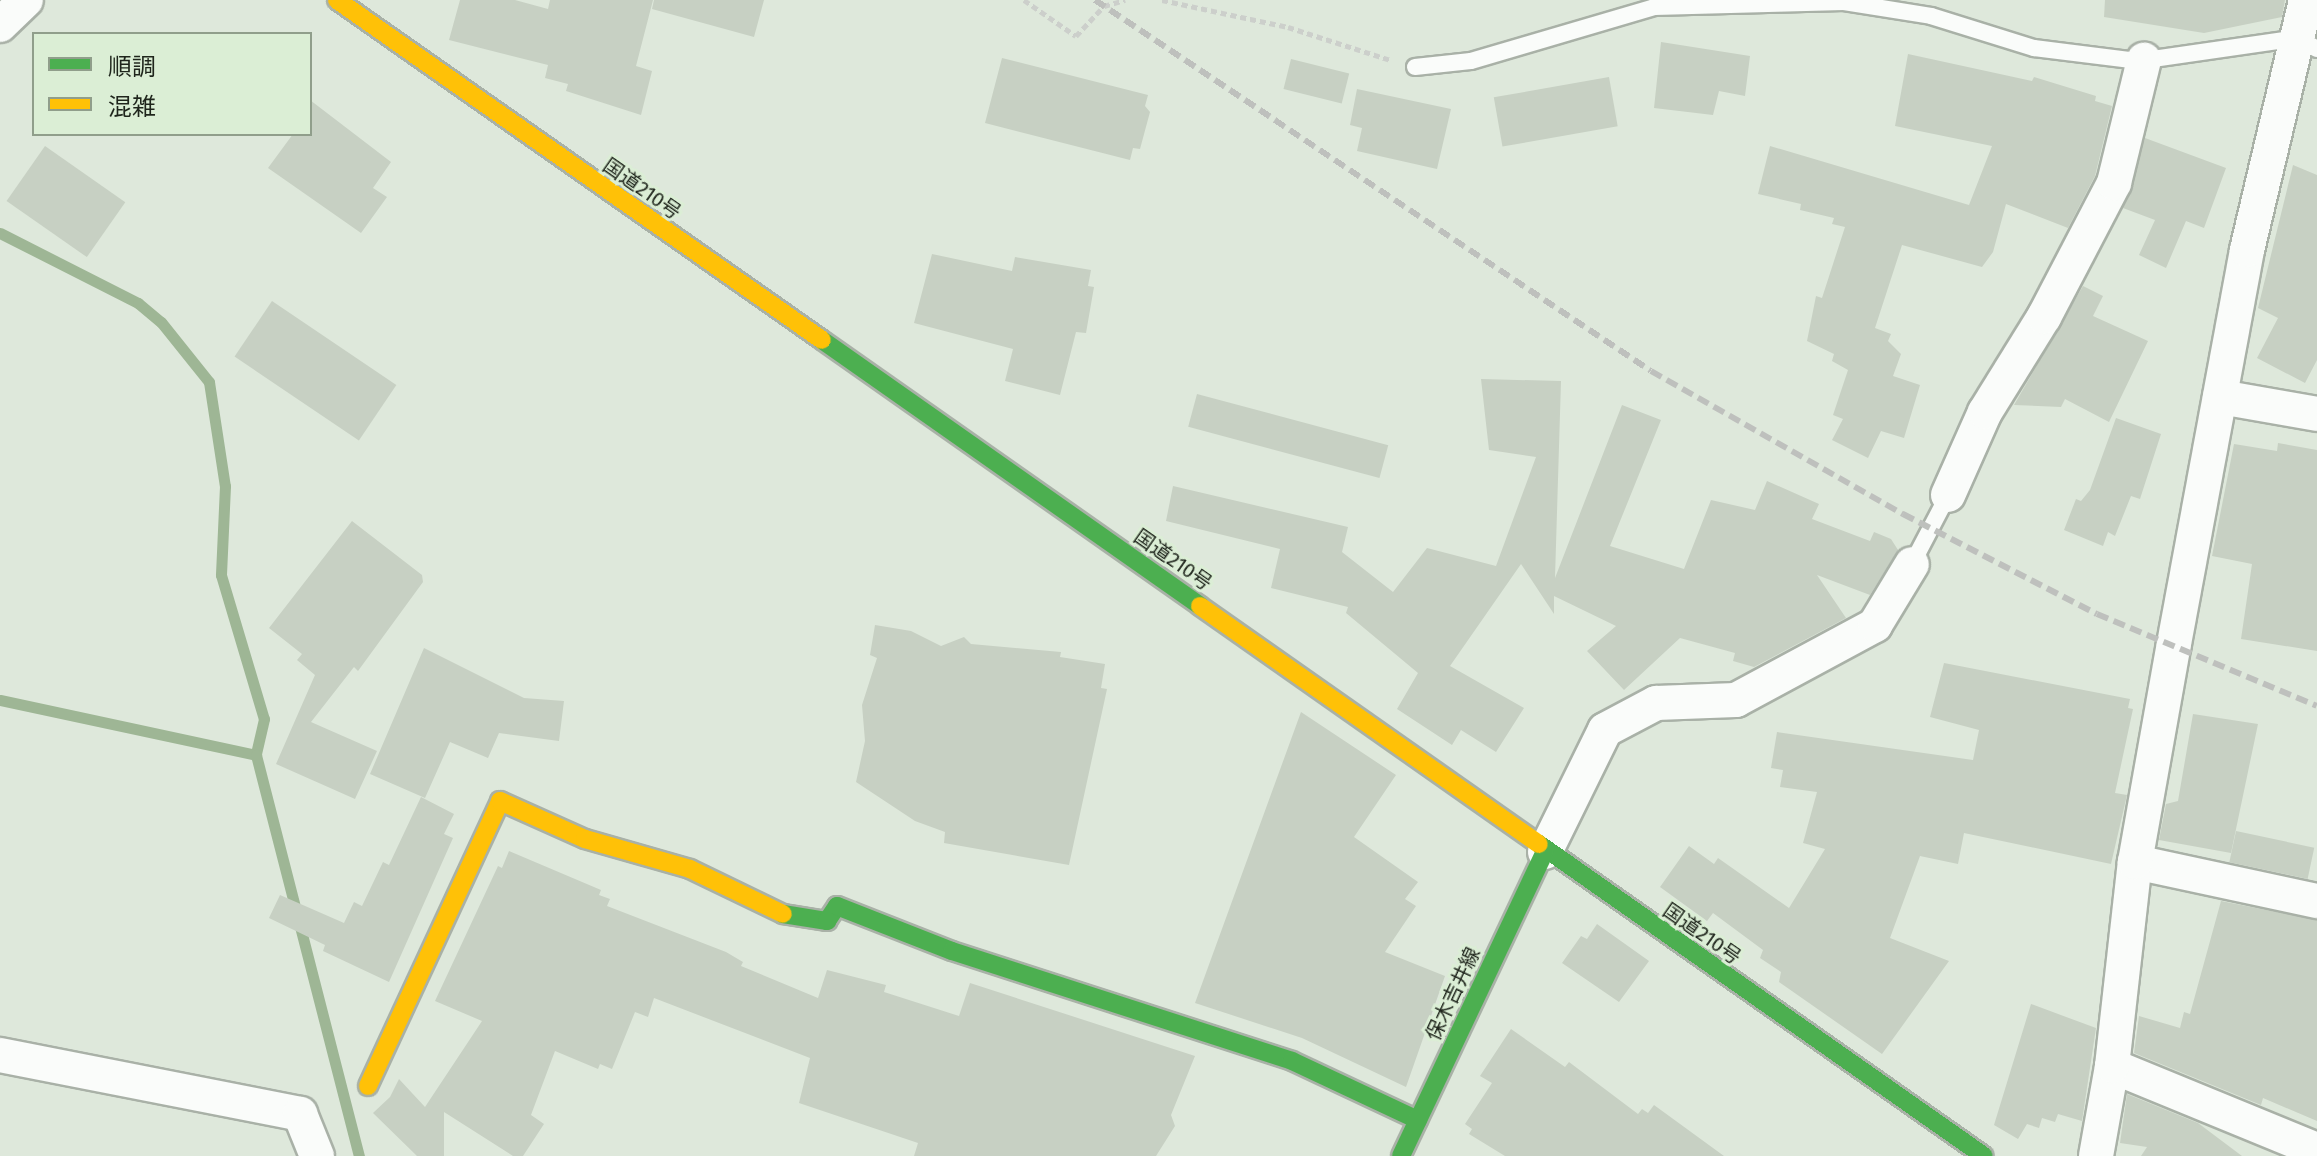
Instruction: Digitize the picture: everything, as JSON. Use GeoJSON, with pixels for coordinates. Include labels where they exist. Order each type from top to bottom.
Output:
{"type":"FeatureCollection","features":[{"type":"Feature","properties":{"kind":"main road","name":"国道210号"},"geometry":{"type":"LineString","coordinates":[[337,0],[1545,852],[1959,1149],[1980,1155]]}},
{"type":"Feature","properties":{"kind":"main road"},"geometry":{"type":"LineString","coordinates":[[368,1086],[500,801],[585,839],[690,869],[784,914],[827,921],[837,906],[952,951],[1292,1061],[1418,1120]]}},
{"type":"Feature","properties":{"kind":"main road","name":"保木吉井線"},"geometry":{"type":"LineString","coordinates":[[1401,1156],[1545,852]]}},
{"type":"Feature","properties":{"kind":"street"},"geometry":{"type":"LineString","coordinates":[[0,25],[26,0]]}},
{"type":"Feature","properties":{"kind":"street"},"geometry":{"type":"LineString","coordinates":[[2096,1156],[2112,1066],[2135,862],[2254,220],[2307,43],[2306,0]]}},
{"type":"Feature","properties":{"kind":"street"},"geometry":{"type":"LineString","coordinates":[[1948,495],[1985,412],[2044,317],[2114,183],[2144,60]]}},
{"type":"Feature","properties":{"kind":"street"},"geometry":{"type":"LineString","coordinates":[[2220,397],[2317,414]]}},
{"type":"Feature","properties":{"kind":"street"},"geometry":{"type":"LineString","coordinates":[[1545,852],[1605,730],[1656,703],[1736,700],[1875,625],[1912,564]]}},
{"type":"Feature","properties":{"kind":"street"},"geometry":{"type":"LineString","coordinates":[[2135,862],[2317,901]]}},
{"type":"Feature","properties":{"kind":"street"},"geometry":{"type":"LineString","coordinates":[[0,1055],[300,1114],[317,1156]]}},
{"type":"Feature","properties":{"kind":"street"},"geometry":{"type":"LineString","coordinates":[[2112,1066],[2317,1150]]}},
{"type":"Feature","properties":{"kind":"lane"},"geometry":{"type":"LineString","coordinates":[[1415,67],[1471,61],[1654,7],[1844,2],[1931,16],[2034,48],[2144,60],[2307,43]]}},
{"type":"Feature","properties":{"kind":"lane"},"geometry":{"type":"LineString","coordinates":[[1912,564],[1948,495]]}},
{"type":"Feature","properties":{"kind":"path"},"geometry":{"type":"LineString","coordinates":[[1024,0],[1076,36],[1104,6],[1125,0]]}},
{"type":"Feature","properties":{"kind":"path"},"geometry":{"type":"LineString","coordinates":[[1162,0],[1288,27],[1415,67]]}},
{"type":"Feature","properties":{"kind":"building"},"geometry":{"type":"Polygon","coordinates":[[[460,0],[515,0],[548,9],[550,0],[653,0],[636,66],[652,71],[641,115],[566,91],[568,84],[545,78],[548,65],[449,40],[460,0]]]}},
{"type":"Feature","properties":{"kind":"building"},"geometry":{"type":"Polygon","coordinates":[[[654,0],[764,0],[754,37],[652,9],[654,0]]]}},
{"type":"Feature","properties":{"kind":"building"},"geometry":{"type":"Polygon","coordinates":[[[2105,0],[2285,0],[2282,17],[2204,33],[2104,17],[2105,0]]]}},
{"type":"Feature","properties":{"kind":"building"},"geometry":{"type":"Polygon","coordinates":[[[1661,42],[1750,56],[1745,96],[1719,91],[1713,115],[1654,108],[1661,42]]]}},
{"type":"Feature","properties":{"kind":"building"},"geometry":{"type":"Polygon","coordinates":[[[1908,54],[2032,81],[2034,77],[2096,96],[2095,101],[2112,106],[2095,176],[2068,228],[2006,204],[1993,252],[1982,267],[1902,245],[1875,328],[1891,334],[1888,341],[1901,354],[1893,376],[1920,385],[1904,438],[1881,431],[1868,458],[1832,440],[1843,419],[1833,415],[1848,370],[1832,361],[1834,354],[1807,341],[1816,296],[1822,298],[1845,227],[1832,224],[1834,218],[1800,210],[1801,204],[1758,194],[1770,146],[1969,205],[1992,146],[1895,126],[1908,54]]]}},
{"type":"Feature","properties":{"kind":"building"},"geometry":{"type":"Polygon","coordinates":[[[1002,58],[1148,95],[1145,106],[1150,112],[1140,149],[1133,148],[1130,160],[985,123],[1002,58]]]}},
{"type":"Feature","properties":{"kind":"building"},"geometry":{"type":"Polygon","coordinates":[[[1291,59],[1349,74],[1342,104],[1284,89],[1291,59]]]}},
{"type":"Feature","properties":{"kind":"building"},"geometry":{"type":"Polygon","coordinates":[[[1609,77],[1618,126],[1502,147],[1494,97],[1609,77]]]}},
{"type":"Feature","properties":{"kind":"building"},"geometry":{"type":"Polygon","coordinates":[[[1357,89],[1451,109],[1437,169],[1357,151],[1362,128],[1350,125],[1357,89]]]}},
{"type":"Feature","properties":{"kind":"building"},"geometry":{"type":"Polygon","coordinates":[[[312,102],[391,162],[373,188],[387,197],[361,233],[268,168],[292,136],[312,136],[312,102]]]}},
{"type":"Feature","properties":{"kind":"building"},"geometry":{"type":"Polygon","coordinates":[[[2145,138],[2226,168],[2204,228],[2186,221],[2166,268],[2139,255],[2155,220],[2123,208],[2145,138]]]}},
{"type":"Feature","properties":{"kind":"building"},"geometry":{"type":"Polygon","coordinates":[[[45,146],[125,202],[87,257],[7,201],[45,146]]]}},
{"type":"Feature","properties":{"kind":"building"},"geometry":{"type":"Polygon","coordinates":[[[2293,165],[2317,175],[2317,360],[2305,383],[2257,358],[2278,318],[2258,308],[2293,165]]]}},
{"type":"Feature","properties":{"kind":"building"},"geometry":{"type":"Polygon","coordinates":[[[932,254],[1012,271],[1015,257],[1091,270],[1088,286],[1094,287],[1086,333],[1076,332],[1060,395],[1005,381],[1013,349],[914,323],[932,254]]]}},
{"type":"Feature","properties":{"kind":"building"},"geometry":{"type":"Polygon","coordinates":[[[2083,286],[2103,296],[2093,316],[2148,341],[2109,422],[2065,399],[2061,407],[2014,405],[2083,286]]]}},
{"type":"Feature","properties":{"kind":"building"},"geometry":{"type":"Polygon","coordinates":[[[272,301],[396,385],[359,440],[235,357],[272,301]]]}},
{"type":"Feature","properties":{"kind":"building"},"geometry":{"type":"Polygon","coordinates":[[[1481,379],[1561,381],[1555,578],[1622,405],[1661,420],[1610,546],[1684,569],[1711,500],[1755,510],[1767,481],[1819,504],[1812,519],[1870,541],[1874,532],[1891,539],[1898,550],[1870,595],[1817,575],[1846,618],[1754,667],[1733,661],[1735,653],[1680,638],[1624,690],[1587,651],[1616,626],[1554,596],[1554,614],[1521,564],[1450,666],[1524,708],[1496,752],[1461,730],[1452,745],[1397,709],[1418,673],[1346,613],[1348,607],[1271,588],[1280,549],[1166,521],[1173,486],[1348,527],[1342,552],[1393,592],[1427,548],[1496,566],[1536,457],[1489,450],[1481,379]]]}},
{"type":"Feature","properties":{"kind":"building"},"geometry":{"type":"Polygon","coordinates":[[[1197,394],[1388,445],[1379,478],[1188,427],[1197,394]]]}},
{"type":"Feature","properties":{"kind":"building"},"geometry":{"type":"Polygon","coordinates":[[[2116,418],[2161,434],[2140,499],[2131,496],[2115,536],[2108,532],[2103,546],[2064,530],[2076,499],[2081,501],[2090,490],[2116,418]]]}},
{"type":"Feature","properties":{"kind":"building"},"geometry":{"type":"Polygon","coordinates":[[[2278,443],[2317,450],[2317,651],[2241,639],[2252,564],[2212,556],[2234,444],[2277,451],[2278,443]]]}},
{"type":"Feature","properties":{"kind":"building"},"geometry":{"type":"Polygon","coordinates":[[[352,521],[422,575],[423,582],[358,671],[354,667],[311,722],[377,751],[355,799],[276,764],[315,675],[297,660],[302,654],[269,628],[352,521]]]}},
{"type":"Feature","properties":{"kind":"building"},"geometry":{"type":"Polygon","coordinates":[[[875,625],[911,631],[941,646],[964,637],[971,644],[1061,652],[1060,657],[1105,664],[1101,688],[1107,689],[1069,865],[944,843],[945,832],[915,821],[856,782],[865,741],[862,705],[877,658],[870,655],[875,625]]]}},
{"type":"Feature","properties":{"kind":"building"},"geometry":{"type":"Polygon","coordinates":[[[424,648],[524,698],[564,701],[559,741],[499,733],[488,758],[450,742],[425,798],[370,774],[424,648]]]}},
{"type":"Feature","properties":{"kind":"building"},"geometry":{"type":"Polygon","coordinates":[[[1944,663],[2130,699],[2128,708],[2133,709],[2115,793],[2127,795],[2111,864],[1964,833],[1958,864],[1920,856],[1890,938],[1949,961],[1882,1054],[1779,982],[1781,972],[1760,958],[1763,950],[1713,913],[1707,921],[1660,887],[1689,846],[1714,864],[1718,858],[1789,908],[1825,849],[1803,843],[1817,792],[1780,787],[1783,770],[1771,768],[1777,732],[1973,760],[1979,730],[1930,717],[1944,663]]]}},
{"type":"Feature","properties":{"kind":"building"},"geometry":{"type":"Polygon","coordinates":[[[1301,712],[1396,775],[1354,837],[1418,882],[1405,899],[1416,906],[1385,952],[1445,976],[1406,1087],[1302,1038],[1195,1003],[1301,712]]]}},
{"type":"Feature","properties":{"kind":"building"},"geometry":{"type":"Polygon","coordinates":[[[2193,714],[2258,724],[2231,853],[2159,840],[2166,804],[2178,801],[2193,714]]]}},
{"type":"Feature","properties":{"kind":"building"},"geometry":{"type":"Polygon","coordinates":[[[421,797],[454,814],[444,834],[453,838],[389,982],[323,951],[325,945],[269,918],[280,895],[344,923],[354,902],[362,906],[383,862],[389,865],[421,797]]]}},
{"type":"Feature","properties":{"kind":"building"},"geometry":{"type":"Polygon","coordinates":[[[2236,831],[2314,848],[2308,879],[2229,862],[2236,831]]]}},
{"type":"Feature","properties":{"kind":"building"},"geometry":{"type":"Polygon","coordinates":[[[509,851],[601,890],[599,895],[610,899],[607,906],[726,952],[743,962],[741,966],[818,998],[827,970],[886,985],[884,992],[959,1016],[970,983],[1195,1056],[1171,1115],[1175,1126],[1156,1156],[914,1156],[918,1143],[799,1103],[810,1058],[654,998],[648,1017],[635,1012],[612,1069],[600,1064],[598,1069],[555,1051],[531,1115],[544,1124],[523,1156],[513,1156],[444,1112],[444,1156],[417,1156],[373,1113],[390,1097],[399,1079],[425,1107],[482,1021],[435,1001],[498,866],[502,868],[509,851]]]}},
{"type":"Feature","properties":{"kind":"building"},"geometry":{"type":"Polygon","coordinates":[[[2221,901],[2317,920],[2317,1121],[2263,1098],[2261,1105],[2134,1053],[2139,1016],[2180,1028],[2184,1012],[2190,1014],[2221,901]]]}},
{"type":"Feature","properties":{"kind":"building"},"geometry":{"type":"Polygon","coordinates":[[[1597,924],[1649,961],[1619,1002],[1562,963],[1581,936],[1587,939],[1597,924]]]}},
{"type":"Feature","properties":{"kind":"building"},"geometry":{"type":"Polygon","coordinates":[[[2031,1004],[2096,1028],[2082,1121],[2058,1114],[2055,1122],[2042,1118],[2039,1128],[2027,1124],[2018,1139],[1994,1125],[2031,1004]]]}},
{"type":"Feature","properties":{"kind":"building"},"geometry":{"type":"Polygon","coordinates":[[[1511,1029],[1565,1067],[1569,1062],[1638,1114],[1642,1109],[1648,1113],[1654,1105],[1724,1156],[1505,1156],[1469,1134],[1472,1129],[1465,1124],[1492,1083],[1480,1076],[1511,1029]]]}},
{"type":"Feature","properties":{"kind":"building"},"geometry":{"type":"Polygon","coordinates":[[[2127,1094],[2198,1123],[2242,1156],[2141,1156],[2147,1147],[2120,1143],[2127,1094]]]}},
{"type":"Feature","properties":{"kind":"waterway"},"geometry":{"type":"LineString","coordinates":[[0,233],[138,303],[161,322],[209,382],[225,486],[221,575],[264,719],[256,755]]}},
{"type":"Feature","properties":{"kind":"waterway"},"geometry":{"type":"LineString","coordinates":[[0,700],[256,755],[359,1156]]}},
{"type":"Feature","properties":{"kind":"railway"},"geometry":{"type":"LineString","coordinates":[[1095,0],[1651,371],[1903,514],[2097,614],[2317,706]]}},
{"type":"Feature","properties":{"kind":"traffic: fast"},"geometry":{"type":"LineString","coordinates":[[822,340],[1200,606]]}},
{"type":"Feature","properties":{"kind":"traffic: fast"},"geometry":{"type":"LineString","coordinates":[[1539,844],[1984,1156]]}},
{"type":"Feature","properties":{"kind":"traffic: fast"},"geometry":{"type":"LineString","coordinates":[[1401,1156],[1545,852]]}},
{"type":"Feature","properties":{"kind":"traffic: fast"},"geometry":{"type":"LineString","coordinates":[[783,914],[827,921],[837,906],[952,951],[1292,1061],[1418,1120]]}},
{"type":"Feature","properties":{"kind":"traffic: slow"},"geometry":{"type":"LineString","coordinates":[[337,0],[822,340]]}},
{"type":"Feature","properties":{"kind":"traffic: slow"},"geometry":{"type":"LineString","coordinates":[[1200,606],[1539,844]]}},
{"type":"Feature","properties":{"kind":"traffic: slow"},"geometry":{"type":"LineString","coordinates":[[368,1086],[500,801],[585,839],[690,869],[783,914]]}}]}
